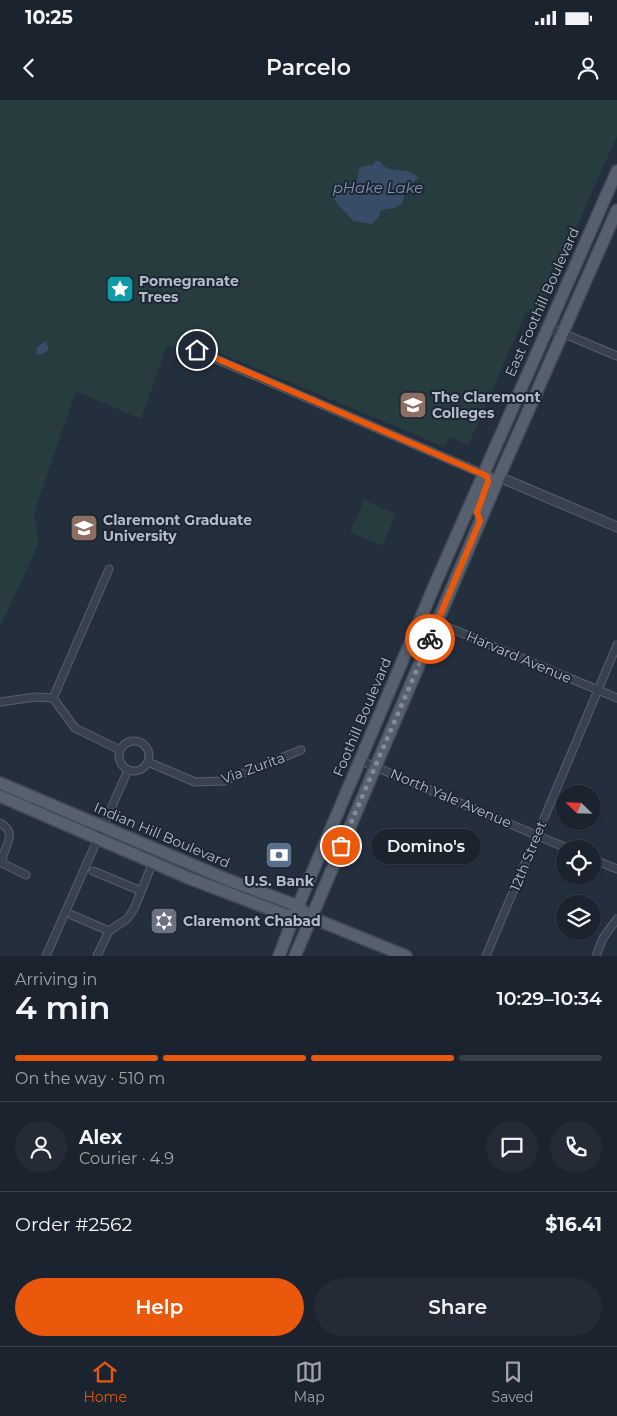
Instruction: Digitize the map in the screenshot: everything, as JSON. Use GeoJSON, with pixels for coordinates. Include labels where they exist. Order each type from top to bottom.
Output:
{"type":"FeatureCollection","features":[{"type":"Feature","properties":{"kind":"main road","name":"East Foothill Boulevard"},"geometry":{"type":"LineString","coordinates":[[483,474],[617,171]]}},
{"type":"Feature","properties":{"kind":"main road"},"geometry":{"type":"LineString","coordinates":[[295,956],[480,521],[617,210]]}},
{"type":"Feature","properties":{"kind":"main road"},"geometry":{"type":"LineString","coordinates":[[499,477],[494,465],[504,440],[505,425]]}},
{"type":"Feature","properties":{"kind":"main road"},"geometry":{"type":"LineString","coordinates":[[480,521],[477,508],[489,478],[483,474]]}},
{"type":"Feature","properties":{"kind":"main road","name":"Foothill Boulevard"},"geometry":{"type":"LineString","coordinates":[[279,956],[359,760],[483,474]]}},
{"type":"Feature","properties":{"kind":"main road","name":"Indian Hill Boulevard"},"geometry":{"type":"LineString","coordinates":[[4,785],[226,878],[298,906],[310,917],[399,955]]}},
{"type":"Feature","properties":{"kind":"main road","name":"Indian Hill Boulevard"},"geometry":{"type":"LineString","coordinates":[[1,801],[98,838],[191,879],[293,918],[310,917]]}},
{"type":"Feature","properties":{"kind":"street"},"geometry":{"type":"LineString","coordinates":[[548,327],[617,356]]}},
{"type":"Feature","properties":{"kind":"street"},"geometry":{"type":"LineString","coordinates":[[181,344],[483,474]]}},
{"type":"Feature","properties":{"kind":"street"},"geometry":{"type":"LineString","coordinates":[[499,477],[617,527]]}},
{"type":"Feature","properties":{"kind":"street"},"geometry":{"type":"LineString","coordinates":[[53,698],[108,569]]}},
{"type":"Feature","properties":{"kind":"street","name":"Harvard Avenue"},"geometry":{"type":"LineString","coordinates":[[421,616],[617,698]]}},
{"type":"Feature","properties":{"kind":"street","name":"12th Street"},"geometry":{"type":"LineString","coordinates":[[486,956],[617,645]]}},
{"type":"Feature","properties":{"kind":"street"},"geometry":{"type":"LineString","coordinates":[[0,702],[35,697],[53,698]]}},
{"type":"Feature","properties":{"kind":"street"},"geometry":{"type":"LineString","coordinates":[[53,698],[62,713],[75,728],[120,750]]}},
{"type":"Feature","properties":{"kind":"street"},"geometry":{"type":"LineString","coordinates":[[128,742],[140,742],[148,750],[148,762],[140,770],[128,770],[120,762],[120,750],[128,742]]}},
{"type":"Feature","properties":{"kind":"street","name":"Via Zurita"},"geometry":{"type":"LineString","coordinates":[[148,762],[195,782],[224,782],[301,750]]}},
{"type":"Feature","properties":{"kind":"street","name":"North Yale Avenue"},"geometry":{"type":"LineString","coordinates":[[359,760],[556,843]]}},
{"type":"Feature","properties":{"kind":"street"},"geometry":{"type":"LineString","coordinates":[[46,956],[128,770]]}},
{"type":"Feature","properties":{"kind":"street"},"geometry":{"type":"LineString","coordinates":[[1,801],[4,785]]}},
{"type":"Feature","properties":{"kind":"street"},"geometry":{"type":"LineString","coordinates":[[0,823],[9,829],[10,834],[2,863],[26,875]]}},
{"type":"Feature","properties":{"kind":"street"},"geometry":{"type":"LineString","coordinates":[[97,956],[109,931],[127,919],[134,909],[153,862]]}},
{"type":"Feature","properties":{"kind":"street"},"geometry":{"type":"LineString","coordinates":[[601,863],[617,869]]}},
{"type":"Feature","properties":{"kind":"street"},"geometry":{"type":"LineString","coordinates":[[93,871],[141,891]]}},
{"type":"Feature","properties":{"kind":"street"},"geometry":{"type":"LineString","coordinates":[[72,915],[109,931]]}},
{"type":"Feature","properties":{"kind":"street"},"geometry":{"type":"LineString","coordinates":[[596,956],[603,938],[617,919]]}},
{"type":"Feature","properties":{"kind":"green space","name":"The Claremont Colleges"},"geometry":{"type":"Polygon","coordinates":[[[0,100],[617,100],[617,136],[541,307],[526,313],[468,445],[449,437],[445,447],[198,344],[183,340],[179,348],[167,346],[141,419],[76,391],[34,513],[39,543],[0,627],[0,100]]]}},
{"type":"Feature","properties":{"kind":"green space"},"geometry":{"type":"Polygon","coordinates":[[[364,500],[396,514],[382,546],[350,532],[364,500]]]}},
{"type":"Feature","properties":{"kind":"water","name":"pHake Lake"},"geometry":{"type":"Polygon","coordinates":[[[375,161],[380,161],[383,166],[393,170],[409,172],[418,178],[405,190],[402,204],[394,208],[381,210],[378,218],[372,224],[353,221],[332,195],[335,190],[347,192],[358,179],[359,169],[363,166],[373,165],[375,161]]]}},
{"type":"Feature","properties":{"kind":"water"},"geometry":{"type":"Polygon","coordinates":[[[46,341],[49,350],[39,355],[36,354],[37,347],[46,341]]]}},
{"type":"Feature","properties":{"kind":"way so far"},"geometry":{"type":"LineString","coordinates":[[341,846],[430,639]]}},
{"type":"Feature","properties":{"kind":"place","name":"Pomegranate Trees"},"geometry":{"type":"Point","coordinates":[120,289]}},
{"type":"Feature","properties":{"kind":"place","name":"The Claremont Colleges"},"geometry":{"type":"Point","coordinates":[413,405]}},
{"type":"Feature","properties":{"kind":"place","name":"Claremont Graduate University"},"geometry":{"type":"Point","coordinates":[84,528]}},
{"type":"Feature","properties":{"kind":"place","name":"Domino's"},"geometry":{"type":"Point","coordinates":[341,846]}},
{"type":"Feature","properties":{"kind":"place","name":"U.S. Bank"},"geometry":{"type":"Point","coordinates":[279,855]}},
{"type":"Feature","properties":{"kind":"place","name":"Claremont Chabad"},"geometry":{"type":"Point","coordinates":[164,921]}},
{"type":"Feature","properties":{"kind":"route"},"geometry":{"type":"LineString","coordinates":[[197,350],[458,462],[489,478],[477,508],[480,521],[430,639]]}}]}
